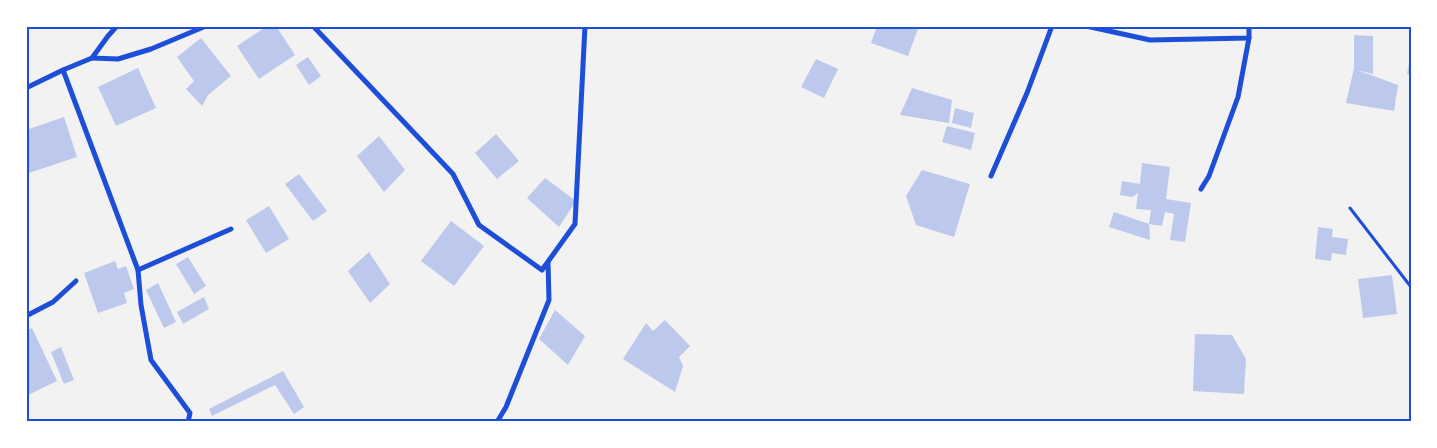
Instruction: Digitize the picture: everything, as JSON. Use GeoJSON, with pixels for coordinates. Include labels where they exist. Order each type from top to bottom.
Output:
{"type":"FeatureCollection","features":[{"type":"Feature","properties":{"kind":"street"},"geometry":{"type":"LineString","coordinates":[[92,58],[117,26]]}},
{"type":"Feature","properties":{"kind":"street"},"geometry":{"type":"LineString","coordinates":[[26,88],[92,58],[118,59],[151,49],[206,26]]}},
{"type":"Feature","properties":{"kind":"street"},"geometry":{"type":"LineString","coordinates":[[313,26],[454,174],[479,225],[542,270],[576,224],[585,26]]}},
{"type":"Feature","properties":{"kind":"street"},"geometry":{"type":"LineString","coordinates":[[991,176],[1027,93],[1052,26]]}},
{"type":"Feature","properties":{"kind":"street"},"geometry":{"type":"LineString","coordinates":[[1086,26],[1150,40],[1249,38]]}},
{"type":"Feature","properties":{"kind":"street"},"geometry":{"type":"LineString","coordinates":[[1201,189],[1209,176],[1238,97],[1249,38],[1249,26]]}},
{"type":"Feature","properties":{"kind":"street"},"geometry":{"type":"LineString","coordinates":[[63,70],[138,270],[141,305],[151,360],[190,413],[188,422]]}},
{"type":"Feature","properties":{"kind":"street"},"geometry":{"type":"LineString","coordinates":[[138,270],[231,229]]}},
{"type":"Feature","properties":{"kind":"street"},"geometry":{"type":"LineString","coordinates":[[497,422],[506,407],[549,300],[548,262]]}},
{"type":"Feature","properties":{"kind":"street"},"geometry":{"type":"LineString","coordinates":[[26,316],[53,302],[76,281]]}},
{"type":"Feature","properties":{"kind":"path"},"geometry":{"type":"LineString","coordinates":[[1350,208],[1411,287]]}},
{"type":"Feature","properties":{"kind":"building"},"geometry":{"type":"Polygon","coordinates":[[[267,26],[276,26],[295,55],[259,79],[237,46],[267,26]]]}},
{"type":"Feature","properties":{"kind":"building"},"geometry":{"type":"Polygon","coordinates":[[[877,26],[919,26],[908,56],[871,43],[877,26]]]}},
{"type":"Feature","properties":{"kind":"building"},"geometry":{"type":"Polygon","coordinates":[[[1354,35],[1373,36],[1373,74],[1357,70],[1398,85],[1394,111],[1346,103],[1354,68],[1354,35]]]}},
{"type":"Feature","properties":{"kind":"building"},"geometry":{"type":"Polygon","coordinates":[[[201,38],[231,76],[208,95],[202,106],[186,89],[194,81],[177,57],[201,38]]]}},
{"type":"Feature","properties":{"kind":"building"},"geometry":{"type":"Polygon","coordinates":[[[308,57],[321,76],[309,85],[296,65],[308,57]]]}},
{"type":"Feature","properties":{"kind":"building"},"geometry":{"type":"Polygon","coordinates":[[[1411,57],[1411,75],[1407,74],[1411,57]]]}},
{"type":"Feature","properties":{"kind":"building"},"geometry":{"type":"Polygon","coordinates":[[[816,59],[838,69],[824,98],[801,87],[816,59]]]}},
{"type":"Feature","properties":{"kind":"building"},"geometry":{"type":"Polygon","coordinates":[[[138,68],[156,108],[116,126],[98,87],[138,68]]]}},
{"type":"Feature","properties":{"kind":"building"},"geometry":{"type":"Polygon","coordinates":[[[912,88],[952,100],[949,123],[900,115],[912,88]]]}},
{"type":"Feature","properties":{"kind":"building"},"geometry":{"type":"Polygon","coordinates":[[[955,108],[974,113],[971,128],[952,123],[955,108]]]}},
{"type":"Feature","properties":{"kind":"building"},"geometry":{"type":"Polygon","coordinates":[[[64,117],[77,157],[29,173],[26,164],[26,130],[64,117]]]}},
{"type":"Feature","properties":{"kind":"building"},"geometry":{"type":"Polygon","coordinates":[[[947,126],[975,133],[971,150],[942,142],[947,126]]]}},
{"type":"Feature","properties":{"kind":"building"},"geometry":{"type":"Polygon","coordinates":[[[496,134],[519,161],[497,179],[475,153],[496,134]]]}},
{"type":"Feature","properties":{"kind":"building"},"geometry":{"type":"Polygon","coordinates":[[[379,136],[405,170],[384,192],[357,156],[379,136]]]}},
{"type":"Feature","properties":{"kind":"building"},"geometry":{"type":"Polygon","coordinates":[[[1142,163],[1170,167],[1166,199],[1191,203],[1185,242],[1170,240],[1174,214],[1165,212],[1162,226],[1149,224],[1151,210],[1136,209],[1138,193],[1132,197],[1120,195],[1122,181],[1140,184],[1142,163]]]}},
{"type":"Feature","properties":{"kind":"building"},"geometry":{"type":"Polygon","coordinates":[[[922,170],[970,184],[954,237],[916,225],[906,196],[922,170]]]}},
{"type":"Feature","properties":{"kind":"building"},"geometry":{"type":"Polygon","coordinates":[[[299,174],[327,211],[313,221],[285,184],[299,174]]]}},
{"type":"Feature","properties":{"kind":"building"},"geometry":{"type":"Polygon","coordinates":[[[545,178],[576,201],[559,227],[527,198],[545,178]]]}},
{"type":"Feature","properties":{"kind":"building"},"geometry":{"type":"Polygon","coordinates":[[[269,206],[289,239],[266,253],[246,220],[269,206]]]}},
{"type":"Feature","properties":{"kind":"building"},"geometry":{"type":"Polygon","coordinates":[[[1114,212],[1149,224],[1150,240],[1109,227],[1114,212]]]}},
{"type":"Feature","properties":{"kind":"building"},"geometry":{"type":"Polygon","coordinates":[[[451,221],[484,246],[454,286],[421,261],[451,221]]]}},
{"type":"Feature","properties":{"kind":"building"},"geometry":{"type":"Polygon","coordinates":[[[1318,227],[1333,229],[1332,237],[1348,239],[1346,255],[1332,253],[1331,261],[1315,259],[1318,227]]]}},
{"type":"Feature","properties":{"kind":"building"},"geometry":{"type":"Polygon","coordinates":[[[369,252],[390,284],[370,303],[348,271],[369,252]]]}},
{"type":"Feature","properties":{"kind":"building"},"geometry":{"type":"Polygon","coordinates":[[[188,257],[206,286],[194,294],[176,264],[188,257]]]}},
{"type":"Feature","properties":{"kind":"building"},"geometry":{"type":"Polygon","coordinates":[[[115,261],[118,269],[126,266],[134,289],[124,293],[127,303],[98,313],[84,273],[115,261]]]}},
{"type":"Feature","properties":{"kind":"building"},"geometry":{"type":"Polygon","coordinates":[[[1392,275],[1397,314],[1363,318],[1358,279],[1392,275]]]}},
{"type":"Feature","properties":{"kind":"building"},"geometry":{"type":"Polygon","coordinates":[[[158,283],[176,322],[164,328],[146,290],[158,283]]]}},
{"type":"Feature","properties":{"kind":"building"},"geometry":{"type":"Polygon","coordinates":[[[204,297],[209,309],[183,324],[177,312],[204,297]]]}},
{"type":"Feature","properties":{"kind":"building"},"geometry":{"type":"Polygon","coordinates":[[[555,310],[585,336],[568,365],[539,339],[555,310]]]}},
{"type":"Feature","properties":{"kind":"building"},"geometry":{"type":"Polygon","coordinates":[[[665,320],[690,346],[679,357],[683,366],[675,392],[623,359],[646,323],[653,331],[665,320]]]}},
{"type":"Feature","properties":{"kind":"building"},"geometry":{"type":"Polygon","coordinates":[[[32,328],[57,381],[26,396],[26,331],[32,328]]]}},
{"type":"Feature","properties":{"kind":"building"},"geometry":{"type":"Polygon","coordinates":[[[1195,334],[1232,335],[1246,359],[1244,394],[1193,391],[1195,334]]]}},
{"type":"Feature","properties":{"kind":"building"},"geometry":{"type":"Polygon","coordinates":[[[61,347],[74,380],[64,384],[51,352],[61,347]]]}},
{"type":"Feature","properties":{"kind":"building"},"geometry":{"type":"Polygon","coordinates":[[[283,371],[304,407],[294,414],[275,385],[212,416],[209,409],[283,371]]]}}]}
